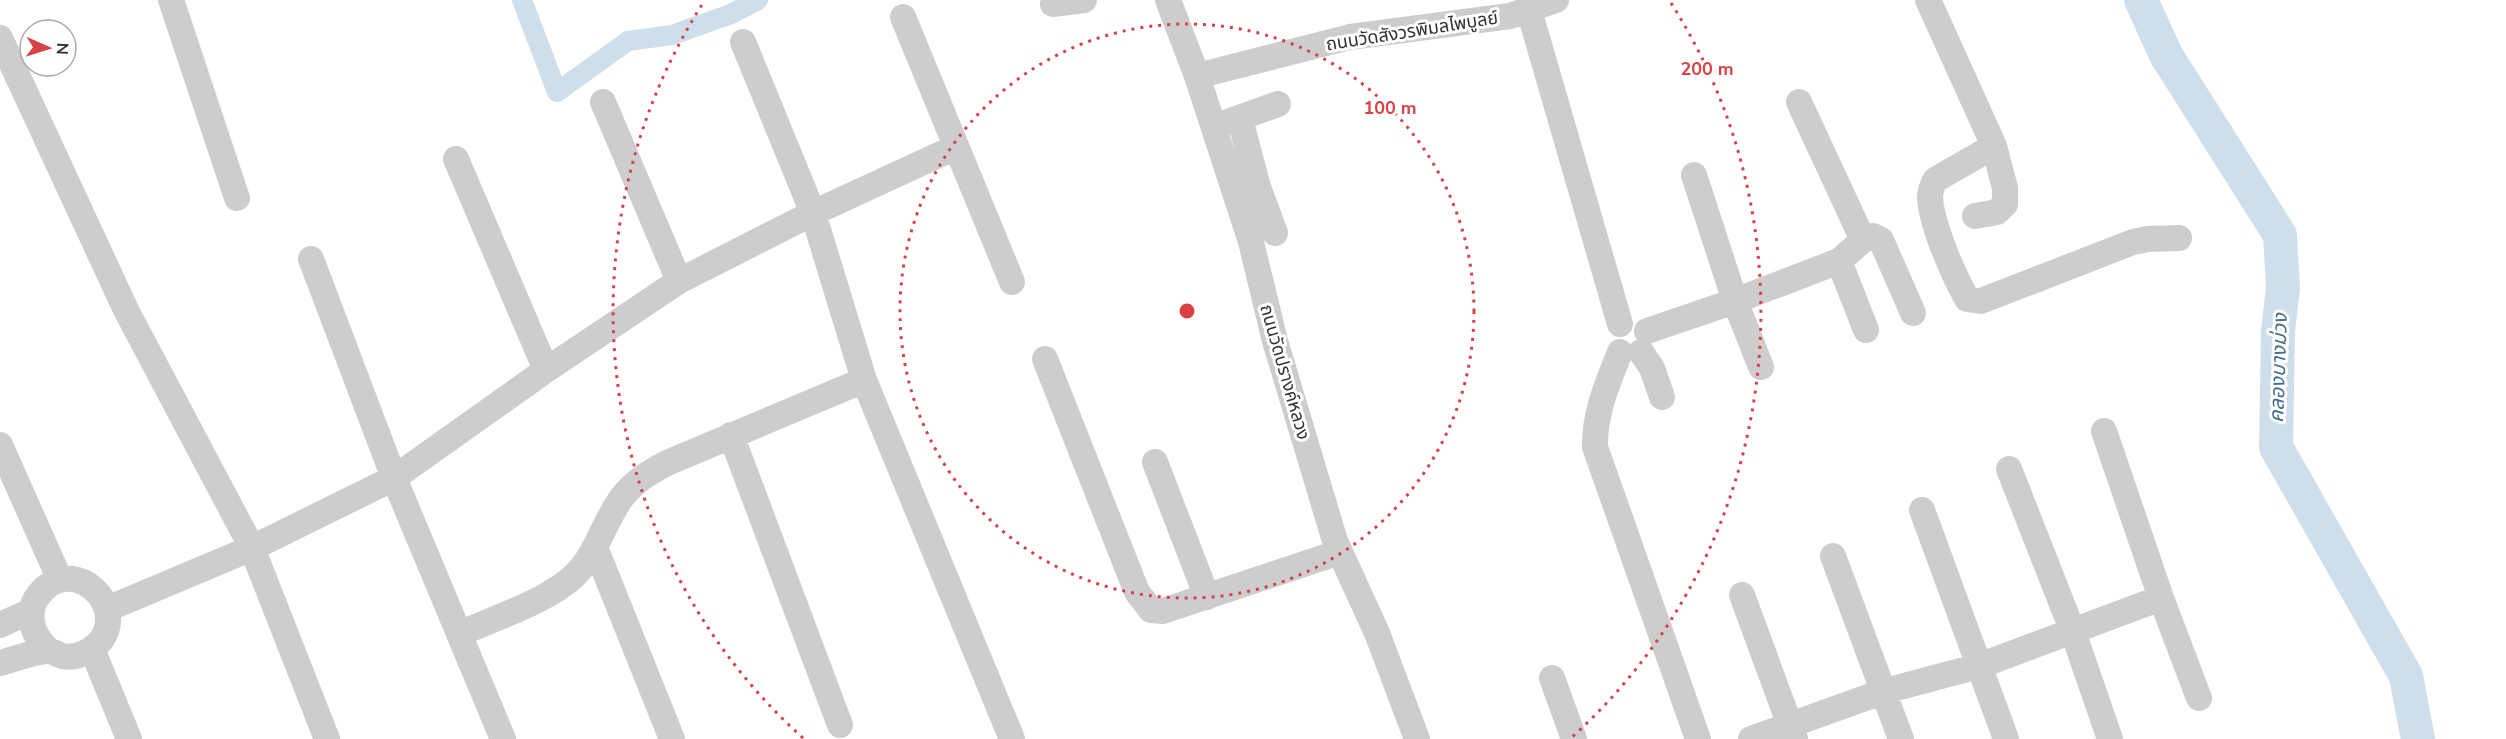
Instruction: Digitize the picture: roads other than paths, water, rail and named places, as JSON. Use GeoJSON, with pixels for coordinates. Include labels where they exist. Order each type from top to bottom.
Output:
{"type":"FeatureCollection","features":[{"type":"Feature","properties":{"kind":"street"},"geometry":{"type":"LineString","coordinates":[[171,0],[237,198]]}},
{"type":"Feature","properties":{"kind":"street"},"geometry":{"type":"LineString","coordinates":[[1053,4],[1084,0]]}},
{"type":"Feature","properties":{"kind":"street","name":"ถนนวัดปรางค์หลวง"},"geometry":{"type":"LineString","coordinates":[[1168,0],[1197,76],[1251,242],[1275,341],[1340,552],[1377,633],[1417,739]]}},
{"type":"Feature","properties":{"kind":"street","name":"ถนนวัดสังวรพิมลไพบูลย์"},"geometry":{"type":"LineString","coordinates":[[1197,76],[1350,37],[1510,16],[1556,0]]}},
{"type":"Feature","properties":{"kind":"street"},"geometry":{"type":"LineString","coordinates":[[1928,0],[1994,146],[2005,188],[2005,204],[1996,212],[1975,216]]}},
{"type":"Feature","properties":{"kind":"street"},"geometry":{"type":"LineString","coordinates":[[1529,10],[1620,324],[1615,330],[1615,345],[1636,345],[1735,301],[1839,261],[1863,240],[1873,236],[1881,240],[1913,313]]}},
{"type":"Feature","properties":{"kind":"street"},"geometry":{"type":"LineString","coordinates":[[903,17],[1012,282]]}},
{"type":"Feature","properties":{"kind":"street"},"geometry":{"type":"LineString","coordinates":[[0,38],[126,310],[252,548],[327,739]]}},
{"type":"Feature","properties":{"kind":"street"},"geometry":{"type":"LineString","coordinates":[[743,42],[813,213],[864,380],[1012,739]]}},
{"type":"Feature","properties":{"kind":"street"},"geometry":{"type":"LineString","coordinates":[[603,102],[679,281]]}},
{"type":"Feature","properties":{"kind":"street"},"geometry":{"type":"LineString","coordinates":[[1799,102],[1863,240]]}},
{"type":"Feature","properties":{"kind":"street"},"geometry":{"type":"LineString","coordinates":[[1213,127],[1278,104]]}},
{"type":"Feature","properties":{"kind":"street"},"geometry":{"type":"LineString","coordinates":[[1240,119],[1258,187],[1275,233]]}},
{"type":"Feature","properties":{"kind":"street"},"geometry":{"type":"LineString","coordinates":[[1994,146],[1935,180],[1931,190],[1930,199],[1940,237],[1966,299],[1981,301],[2133,242],[2179,238]]}},
{"type":"Feature","properties":{"kind":"street"},"geometry":{"type":"LineString","coordinates":[[107,609],[252,548],[394,478],[546,370],[679,281],[813,213],[956,147]]}},
{"type":"Feature","properties":{"kind":"street"},"geometry":{"type":"LineString","coordinates":[[456,159],[546,370]]}},
{"type":"Feature","properties":{"kind":"street"},"geometry":{"type":"LineString","coordinates":[[1694,175],[1735,301],[1761,367]]}},
{"type":"Feature","properties":{"kind":"street"},"geometry":{"type":"LineString","coordinates":[[311,259],[394,478],[502,739]]}},
{"type":"Feature","properties":{"kind":"street"},"geometry":{"type":"LineString","coordinates":[[1839,261],[1866,330]]}},
{"type":"Feature","properties":{"kind":"street"},"geometry":{"type":"LineString","coordinates":[[1636,345],[1652,368],[1662,397]]}},
{"type":"Feature","properties":{"kind":"street"},"geometry":{"type":"LineString","coordinates":[[1636,345],[1603,395],[1595,447],[1698,739]]}},
{"type":"Feature","properties":{"kind":"street"},"geometry":{"type":"LineString","coordinates":[[1045,359],[1132,581],[1144,605],[1151,610],[1163,610],[1207,597],[1340,552]]}},
{"type":"Feature","properties":{"kind":"street"},"geometry":{"type":"LineString","coordinates":[[459,634],[555,591],[576,575],[595,547],[622,497],[644,475],[731,435],[864,380]]}},
{"type":"Feature","properties":{"kind":"street"},"geometry":{"type":"LineString","coordinates":[[2104,431],[2161,598],[2199,698]]}},
{"type":"Feature","properties":{"kind":"street"},"geometry":{"type":"LineString","coordinates":[[731,435],[840,725]]}},
{"type":"Feature","properties":{"kind":"street"},"geometry":{"type":"LineString","coordinates":[[0,445],[60,580]]}},
{"type":"Feature","properties":{"kind":"street"},"geometry":{"type":"LineString","coordinates":[[1155,462],[1207,597]]}},
{"type":"Feature","properties":{"kind":"street"},"geometry":{"type":"LineString","coordinates":[[2009,469],[2073,632],[2110,739]]}},
{"type":"Feature","properties":{"kind":"street"},"geometry":{"type":"LineString","coordinates":[[1922,510],[2006,739]]}},
{"type":"Feature","properties":{"kind":"street"},"geometry":{"type":"LineString","coordinates":[[595,547],[672,739]]}},
{"type":"Feature","properties":{"kind":"street"},"geometry":{"type":"LineString","coordinates":[[1833,556],[1901,739]]}},
{"type":"Feature","properties":{"kind":"street"},"geometry":{"type":"LineString","coordinates":[[76,579],[90,584],[101,595],[107,609],[108,624],[102,638],[92,649],[78,656],[63,656],[49,651],[38,641],[32,627],[31,611],[36,597],[47,586],[60,580],[76,579]]}},
{"type":"Feature","properties":{"kind":"street"},"geometry":{"type":"LineString","coordinates":[[1742,595],[1792,732]]}},
{"type":"Feature","properties":{"kind":"street"},"geometry":{"type":"LineString","coordinates":[[1751,739],[1792,732],[1885,691],[1979,666],[2161,598]]}},
{"type":"Feature","properties":{"kind":"street"},"geometry":{"type":"LineString","coordinates":[[0,625],[31,611]]}},
{"type":"Feature","properties":{"kind":"street"},"geometry":{"type":"LineString","coordinates":[[92,649],[129,739]]}},
{"type":"Feature","properties":{"kind":"street"},"geometry":{"type":"LineString","coordinates":[[0,663],[49,651]]}},
{"type":"Feature","properties":{"kind":"street"},"geometry":{"type":"LineString","coordinates":[[1552,678],[1574,739]]}},
{"type":"Feature","properties":{"kind":"waterway"},"geometry":{"type":"LineString","coordinates":[[522,0],[557,92],[628,41],[672,35],[731,14],[758,0]]}},
{"type":"Feature","properties":{"kind":"waterway","name":"คลองบางม่วง"},"geometry":{"type":"LineString","coordinates":[[2141,0],[2166,55],[2280,235],[2283,288],[2278,331],[2276,447],[2406,676],[2418,739]]}}]}
